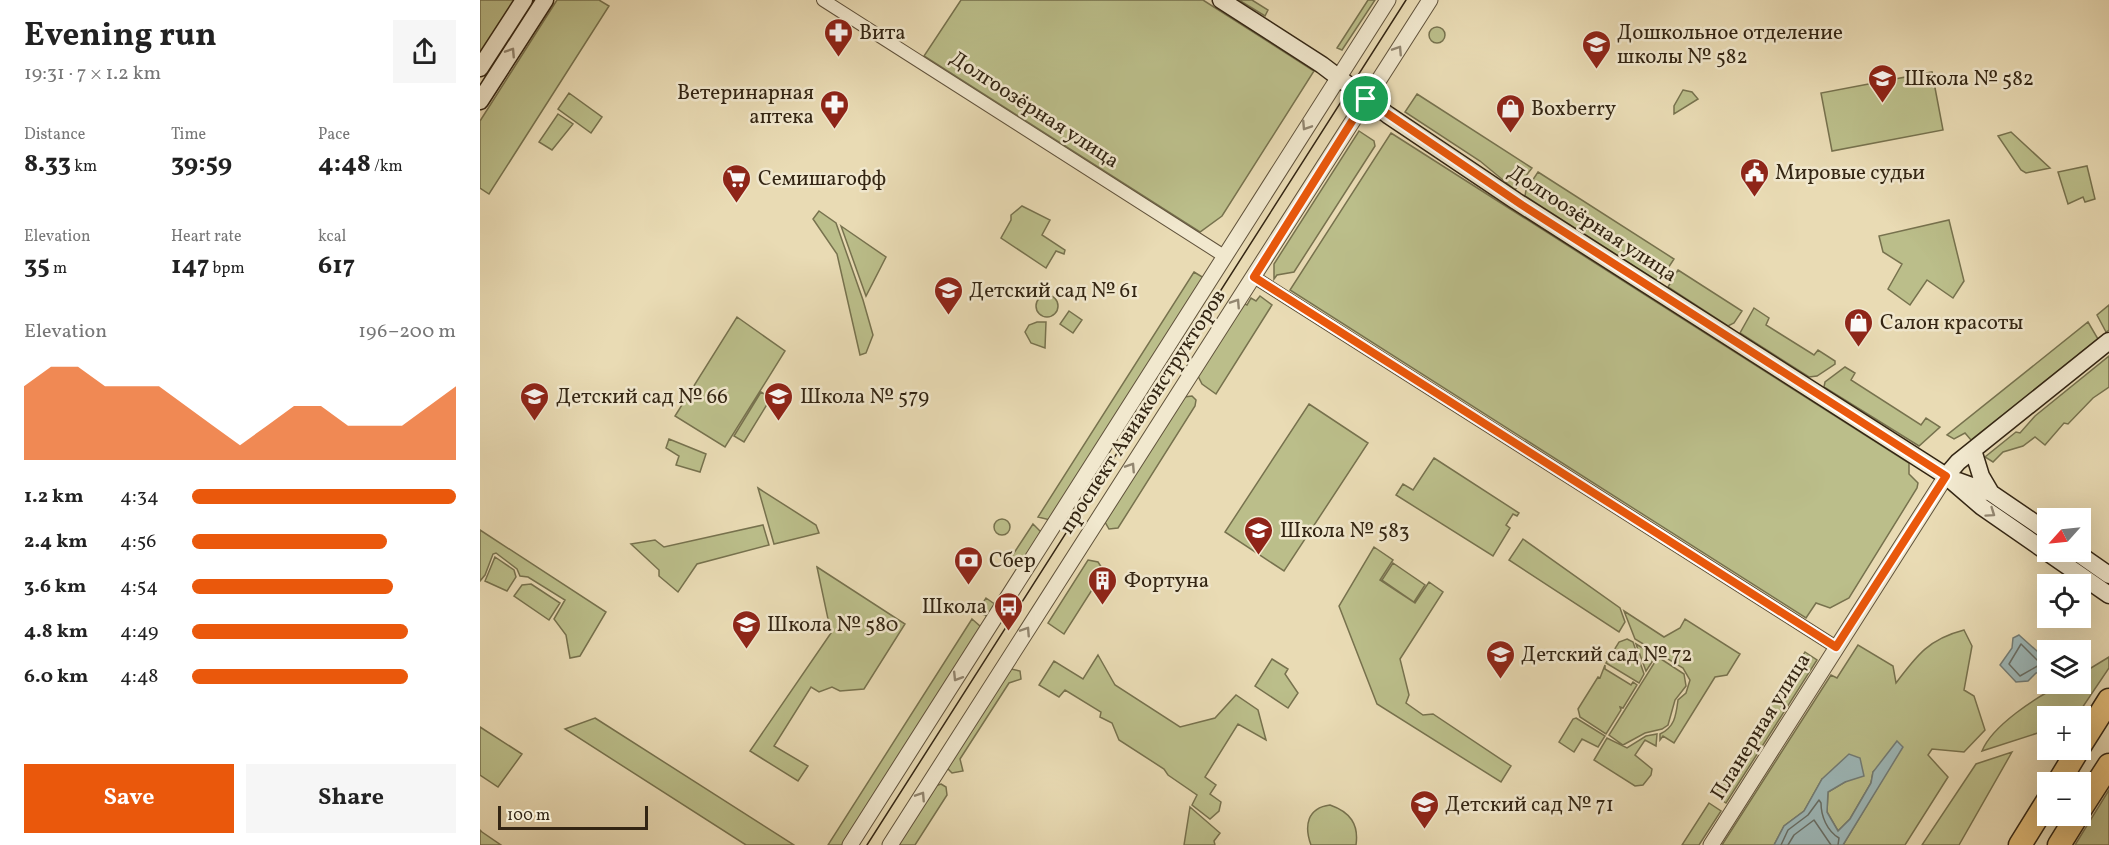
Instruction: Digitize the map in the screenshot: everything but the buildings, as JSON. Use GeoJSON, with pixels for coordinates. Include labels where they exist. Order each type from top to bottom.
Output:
{"type":"FeatureCollection","features":[{"type":"Feature","properties":{"kind":"highway"},"geometry":{"type":"LineString","coordinates":[[2091,729],[2109,700]]}},
{"type":"Feature","properties":{"kind":"highway"},"geometry":{"type":"LineString","coordinates":[[2091,793],[2109,765]]}},
{"type":"Feature","properties":{"kind":"highway"},"geometry":{"type":"LineString","coordinates":[[2020,845],[2037,818]]}},
{"type":"Feature","properties":{"kind":"highway"},"geometry":{"type":"LineString","coordinates":[[2059,845],[2071,826]]}},
{"type":"Feature","properties":{"kind":"main road"},"geometry":{"type":"LineString","coordinates":[[480,68],[524,0]]}},
{"type":"Feature","properties":{"kind":"main road"},"geometry":{"type":"LineString","coordinates":[[480,101],[545,0]]}},
{"type":"Feature","properties":{"kind":"main road","name":"Долгоозёрная улица"},"geometry":{"type":"LineString","coordinates":[[1221,0],[1338,77],[1366,99],[1522,205],[1946,476]]}},
{"type":"Feature","properties":{"kind":"main road","name":"Планерная улица"},"geometry":{"type":"LineString","coordinates":[[1946,476],[1973,450],[2109,341]]}},
{"type":"Feature","properties":{"kind":"main road"},"geometry":{"type":"LineString","coordinates":[[1973,450],[1981,476],[1991,493]]}},
{"type":"Feature","properties":{"kind":"main road"},"geometry":{"type":"LineString","coordinates":[[1946,476],[1991,493],[2037,524]]}},
{"type":"Feature","properties":{"kind":"main road"},"geometry":{"type":"LineString","coordinates":[[1946,476],[1982,507],[2109,595]]}},
{"type":"Feature","properties":{"kind":"main road"},"geometry":{"type":"LineString","coordinates":[[2090,562],[2109,575]]}},
{"type":"Feature","properties":{"kind":"street","name":"Долгоозёрная улица"},"geometry":{"type":"LineString","coordinates":[[823,0],[1224,256]]}},
{"type":"Feature","properties":{"kind":"street","name":"проспект Авиаконструкторов"},"geometry":{"type":"LineString","coordinates":[[850,845],[1388,0]]}},
{"type":"Feature","properties":{"kind":"street","name":"проспект Авиаконструкторов"},"geometry":{"type":"LineString","coordinates":[[890,845],[1430,0]]}},
{"type":"Feature","properties":{"kind":"street"},"geometry":{"type":"LineString","coordinates":[[1254,277],[1836,647]]}},
{"type":"Feature","properties":{"kind":"street","name":"Планерная улица"},"geometry":{"type":"LineString","coordinates":[[1711,845],[1946,476]]}},
{"type":"Feature","properties":{"kind":"green space"},"geometry":{"type":"Polygon","coordinates":[[[480,0],[515,0],[480,54],[480,0]]]}},
{"type":"Feature","properties":{"kind":"green space"},"geometry":{"type":"Polygon","coordinates":[[[557,0],[599,0],[609,6],[489,194],[480,188],[480,121],[557,0]]]}},
{"type":"Feature","properties":{"kind":"green space"},"geometry":{"type":"Polygon","coordinates":[[[961,0],[1203,0],[1314,71],[1222,216],[1200,232],[924,56],[961,0]]]}},
{"type":"Feature","properties":{"kind":"green space"},"geometry":{"type":"Polygon","coordinates":[[[1239,0],[1252,0],[1268,10],[1265,16],[1239,0]]]}},
{"type":"Feature","properties":{"kind":"green space"},"geometry":{"type":"Polygon","coordinates":[[[1368,0],[1375,0],[1342,50],[1337,48],[1368,0]]]}},
{"type":"Feature","properties":{"kind":"green space"},"geometry":{"type":"Polygon","coordinates":[[[1437,27],[1445,35],[1437,43],[1429,35],[1437,27]]]}},
{"type":"Feature","properties":{"kind":"green space"},"geometry":{"type":"Polygon","coordinates":[[[1932,72],[1943,130],[1832,151],[1821,93],[1932,72]]]}},
{"type":"Feature","properties":{"kind":"green space"},"geometry":{"type":"Polygon","coordinates":[[[1683,90],[1692,92],[1698,99],[1674,114],[1674,106],[1683,90]]]}},
{"type":"Feature","properties":{"kind":"green space"},"geometry":{"type":"Polygon","coordinates":[[[569,93],[602,117],[591,133],[558,109],[569,93]]]}},
{"type":"Feature","properties":{"kind":"green space"},"geometry":{"type":"Polygon","coordinates":[[[1417,94],[1532,168],[1515,190],[1480,161],[1405,112],[1417,94]]]}},
{"type":"Feature","properties":{"kind":"green space"},"geometry":{"type":"Polygon","coordinates":[[[558,114],[573,124],[552,150],[539,142],[558,114]]]}},
{"type":"Feature","properties":{"kind":"green space"},"geometry":{"type":"Polygon","coordinates":[[[1359,131],[1374,141],[1375,146],[1294,272],[1277,275],[1274,279],[1274,264],[1359,131]]]}},
{"type":"Feature","properties":{"kind":"green space"},"geometry":{"type":"Polygon","coordinates":[[[2011,132],[2050,168],[2026,173],[2021,170],[1998,136],[2011,132]]]}},
{"type":"Feature","properties":{"kind":"green space"},"geometry":{"type":"Polygon","coordinates":[[[1391,133],[1909,463],[1909,474],[1918,483],[1917,488],[1849,598],[1830,608],[1816,603],[1806,618],[1290,290],[1391,133]]]}},
{"type":"Feature","properties":{"kind":"green space"},"geometry":{"type":"Polygon","coordinates":[[[2087,166],[2095,199],[2085,202],[2083,197],[2068,204],[2058,172],[2087,166]]]}},
{"type":"Feature","properties":{"kind":"green space"},"geometry":{"type":"Polygon","coordinates":[[[1538,172],[1674,259],[1659,282],[1525,196],[1526,190],[1538,172]]]}},
{"type":"Feature","properties":{"kind":"green space"},"geometry":{"type":"Polygon","coordinates":[[[1022,206],[1050,220],[1042,235],[1065,250],[1064,254],[1056,251],[1046,268],[1001,238],[1011,220],[1011,215],[1022,206]]]}},
{"type":"Feature","properties":{"kind":"green space"},"geometry":{"type":"Polygon","coordinates":[[[819,211],[836,223],[873,335],[866,353],[860,355],[837,254],[813,219],[819,211]]]}},
{"type":"Feature","properties":{"kind":"green space"},"geometry":{"type":"Polygon","coordinates":[[[1949,220],[1964,281],[1953,298],[1927,280],[1910,305],[1888,289],[1902,264],[1883,252],[1879,236],[1949,220]]]}},
{"type":"Feature","properties":{"kind":"green space"},"geometry":{"type":"Polygon","coordinates":[[[841,226],[886,257],[866,296],[841,226]]]}},
{"type":"Feature","properties":{"kind":"green space"},"geometry":{"type":"Polygon","coordinates":[[[1678,270],[1742,311],[1734,323],[1728,326],[1668,287],[1678,270]]]}},
{"type":"Feature","properties":{"kind":"green space"},"geometry":{"type":"Polygon","coordinates":[[[1194,272],[1204,278],[1050,520],[1038,517],[1194,272]]]}},
{"type":"Feature","properties":{"kind":"green space"},"geometry":{"type":"Polygon","coordinates":[[[1047,295],[1057,302],[1058,306],[1051,316],[1047,317],[1037,310],[1036,306],[1043,296],[1047,295]]]}},
{"type":"Feature","properties":{"kind":"green space"},"geometry":{"type":"Polygon","coordinates":[[[1260,296],[1272,305],[1216,394],[1202,384],[1198,376],[1243,303],[1247,305],[1251,298],[1256,301],[1260,296]]]}},
{"type":"Feature","properties":{"kind":"green space"},"geometry":{"type":"Polygon","coordinates":[[[2109,305],[2109,330],[2106,332],[2097,315],[2109,305]]]}},
{"type":"Feature","properties":{"kind":"green space"},"geometry":{"type":"Polygon","coordinates":[[[1754,308],[1769,318],[1766,325],[1814,355],[1818,350],[1835,361],[1835,364],[1817,376],[1809,377],[1740,333],[1754,308]]]}},
{"type":"Feature","properties":{"kind":"green space"},"geometry":{"type":"Polygon","coordinates":[[[1069,311],[1082,320],[1073,333],[1060,324],[1069,311]]]}},
{"type":"Feature","properties":{"kind":"green space"},"geometry":{"type":"Polygon","coordinates":[[[737,317],[785,351],[725,447],[675,416],[737,317]]]}},
{"type":"Feature","properties":{"kind":"green space"},"geometry":{"type":"Polygon","coordinates":[[[1046,322],[1045,348],[1031,343],[1025,332],[1029,325],[1046,322]]]}},
{"type":"Feature","properties":{"kind":"green space"},"geometry":{"type":"Polygon","coordinates":[[[2088,322],[2098,339],[1971,440],[1965,433],[1954,439],[1947,435],[2088,322]]]}},
{"type":"Feature","properties":{"kind":"green space"},"geometry":{"type":"Polygon","coordinates":[[[2109,356],[2109,387],[2093,398],[2068,424],[2064,423],[2045,445],[2035,437],[2023,446],[2003,452],[1993,462],[1985,457],[2016,432],[2020,433],[2035,416],[2109,356]]]}},
{"type":"Feature","properties":{"kind":"green space"},"geometry":{"type":"Polygon","coordinates":[[[1845,367],[1855,373],[1851,380],[1921,425],[1926,418],[1940,427],[1919,446],[1824,387],[1825,382],[1845,367]]]}},
{"type":"Feature","properties":{"kind":"green space"},"geometry":{"type":"Polygon","coordinates":[[[761,392],[771,398],[744,442],[734,436],[761,392]]]}},
{"type":"Feature","properties":{"kind":"green space"},"geometry":{"type":"Polygon","coordinates":[[[1192,396],[1196,400],[1195,406],[1118,528],[1109,529],[1105,522],[1184,397],[1192,396]]]}},
{"type":"Feature","properties":{"kind":"green space"},"geometry":{"type":"Polygon","coordinates":[[[1309,404],[1368,443],[1284,571],[1225,532],[1309,404]]]}},
{"type":"Feature","properties":{"kind":"green space"},"geometry":{"type":"Polygon","coordinates":[[[669,439],[706,454],[700,472],[676,465],[679,456],[666,448],[669,439]]]}},
{"type":"Feature","properties":{"kind":"green space"},"geometry":{"type":"Polygon","coordinates":[[[1434,458],[1519,513],[1517,516],[1513,514],[1506,525],[1510,528],[1493,556],[1396,495],[1403,484],[1413,490],[1434,458]]]}},
{"type":"Feature","properties":{"kind":"green space"},"geometry":{"type":"Polygon","coordinates":[[[758,488],[816,525],[819,533],[774,544],[758,488]]]}},
{"type":"Feature","properties":{"kind":"green space"},"geometry":{"type":"Polygon","coordinates":[[[1002,519],[1010,527],[1002,535],[994,527],[1002,519]]]}},
{"type":"Feature","properties":{"kind":"green space"},"geometry":{"type":"Polygon","coordinates":[[[1033,524],[1042,533],[1025,560],[1021,557],[1015,566],[1008,562],[1033,524]]]}},
{"type":"Feature","properties":{"kind":"green space"},"geometry":{"type":"Polygon","coordinates":[[[763,525],[769,545],[697,564],[678,592],[659,576],[659,570],[631,544],[655,540],[664,547],[763,525]]]}},
{"type":"Feature","properties":{"kind":"green space"},"geometry":{"type":"Polygon","coordinates":[[[480,530],[606,612],[580,656],[570,658],[566,635],[554,619],[565,600],[528,577],[520,576],[517,569],[496,553],[493,554],[485,575],[480,581],[480,530]]]}},
{"type":"Feature","properties":{"kind":"green space"},"geometry":{"type":"Polygon","coordinates":[[[1523,539],[1620,608],[1625,622],[1619,632],[1509,560],[1523,539]]]}},
{"type":"Feature","properties":{"kind":"green space"},"geometry":{"type":"Polygon","coordinates":[[[1374,547],[1393,560],[1380,580],[1415,603],[1429,582],[1443,592],[1400,659],[1409,695],[1406,703],[1423,715],[1433,714],[1511,766],[1501,782],[1377,704],[1339,606],[1374,547]]]}},
{"type":"Feature","properties":{"kind":"green space"},"geometry":{"type":"Polygon","coordinates":[[[495,557],[514,570],[516,577],[507,591],[485,581],[495,557]]]}},
{"type":"Feature","properties":{"kind":"green space"},"geometry":{"type":"Polygon","coordinates":[[[1088,560],[1098,562],[1104,571],[1064,634],[1048,623],[1088,560]]]}},
{"type":"Feature","properties":{"kind":"green space"},"geometry":{"type":"Polygon","coordinates":[[[1393,563],[1425,585],[1414,602],[1382,580],[1393,563]]]}},
{"type":"Feature","properties":{"kind":"green space"},"geometry":{"type":"Polygon","coordinates":[[[817,567],[905,624],[864,689],[840,691],[832,687],[819,692],[811,687],[774,746],[808,766],[798,781],[750,751],[831,633],[817,567]]]}},
{"type":"Feature","properties":{"kind":"green space"},"geometry":{"type":"Polygon","coordinates":[[[531,584],[560,603],[549,620],[514,596],[522,585],[531,584]]]}},
{"type":"Feature","properties":{"kind":"green space"},"geometry":{"type":"Polygon","coordinates":[[[986,598],[996,605],[989,617],[977,612],[986,598]]]}},
{"type":"Feature","properties":{"kind":"green space"},"geometry":{"type":"Polygon","coordinates":[[[1624,611],[1664,637],[1680,628],[1685,619],[1740,654],[1727,675],[1715,677],[1674,743],[1663,736],[1660,740],[1660,734],[1672,724],[1678,700],[1686,693],[1690,680],[1683,668],[1635,639],[1624,611]]]}},
{"type":"Feature","properties":{"kind":"green space"},"geometry":{"type":"Polygon","coordinates":[[[972,619],[981,627],[843,845],[828,845],[972,619]]]}},
{"type":"Feature","properties":{"kind":"green space"},"geometry":{"type":"Polygon","coordinates":[[[1964,630],[1972,646],[1964,690],[1974,696],[1985,730],[1964,752],[1932,749],[1928,755],[1948,777],[1905,845],[1843,845],[1902,747],[1873,772],[1871,783],[1850,819],[1838,831],[1827,812],[1828,792],[1845,782],[1822,779],[1804,811],[1784,826],[1774,845],[1722,845],[1831,675],[1837,678],[1858,645],[1893,666],[1896,683],[1925,649],[1942,638],[1964,630]]]}},
{"type":"Feature","properties":{"kind":"green space"},"geometry":{"type":"Polygon","coordinates":[[[1627,639],[1633,642],[1644,674],[1639,683],[1606,663],[1619,642],[1627,639]]]}},
{"type":"Feature","properties":{"kind":"green space"},"geometry":{"type":"Polygon","coordinates":[[[1636,644],[1656,656],[1646,671],[1636,644]]]}},
{"type":"Feature","properties":{"kind":"green space"},"geometry":{"type":"Polygon","coordinates":[[[1805,652],[1817,660],[1726,803],[1714,795],[1805,652]]]}},
{"type":"Feature","properties":{"kind":"green space"},"geometry":{"type":"Polygon","coordinates":[[[1098,655],[1115,685],[1180,727],[1215,718],[1236,695],[1258,710],[1266,740],[1238,724],[1205,777],[1216,785],[1210,794],[1221,802],[1219,811],[1210,819],[1192,805],[1197,795],[1168,775],[1164,769],[1119,740],[1112,723],[1100,717],[1101,712],[1065,690],[1059,697],[1039,685],[1054,661],[1083,679],[1098,655]]]}},
{"type":"Feature","properties":{"kind":"green space"},"geometry":{"type":"Polygon","coordinates":[[[1658,657],[1684,674],[1686,686],[1675,700],[1668,725],[1662,729],[1645,733],[1623,745],[1609,735],[1658,657]]]}},
{"type":"Feature","properties":{"kind":"green space"},"geometry":{"type":"Polygon","coordinates":[[[2109,657],[2109,668],[2083,706],[2037,706],[2037,733],[1982,751],[1987,741],[2005,722],[2040,696],[2044,694],[2091,694],[2091,668],[2109,657]]]}},
{"type":"Feature","properties":{"kind":"green space"},"geometry":{"type":"Polygon","coordinates":[[[1272,659],[1288,669],[1285,674],[1298,693],[1288,708],[1255,686],[1272,659]]]}},
{"type":"Feature","properties":{"kind":"green space"},"geometry":{"type":"Polygon","coordinates":[[[1605,665],[1605,669],[1631,685],[1633,682],[1637,685],[1623,708],[1620,707],[1621,710],[1606,734],[1580,717],[1578,709],[1598,677],[1600,678],[1605,665]]]}},
{"type":"Feature","properties":{"kind":"green space"},"geometry":{"type":"Polygon","coordinates":[[[1011,669],[1020,671],[1021,679],[1009,683],[960,759],[963,771],[952,773],[948,769],[949,763],[1011,669]]]}},
{"type":"Feature","properties":{"kind":"green space"},"geometry":{"type":"Polygon","coordinates":[[[595,718],[794,845],[746,845],[565,729],[595,718]]]}},
{"type":"Feature","properties":{"kind":"green space"},"geometry":{"type":"Polygon","coordinates":[[[1576,718],[1605,736],[1598,747],[1582,739],[1574,752],[1559,742],[1573,719],[1576,718]]]}},
{"type":"Feature","properties":{"kind":"green space"},"geometry":{"type":"Polygon","coordinates":[[[480,727],[522,754],[498,787],[480,775],[480,727]]]}},
{"type":"Feature","properties":{"kind":"green space"},"geometry":{"type":"Polygon","coordinates":[[[1657,734],[1656,746],[1645,740],[1635,755],[1652,769],[1651,775],[1643,785],[1635,786],[1594,760],[1607,738],[1627,748],[1646,736],[1657,734]]]}},
{"type":"Feature","properties":{"kind":"green space"},"geometry":{"type":"Polygon","coordinates":[[[2012,752],[1959,845],[1922,845],[1976,764],[2012,752]]]}},
{"type":"Feature","properties":{"kind":"green space"},"geometry":{"type":"Polygon","coordinates":[[[941,784],[946,787],[947,795],[915,845],[897,845],[935,786],[941,784]]]}},
{"type":"Feature","properties":{"kind":"green space"},"geometry":{"type":"Polygon","coordinates":[[[2109,790],[2109,845],[2075,845],[2087,826],[2091,826],[2091,819],[2109,790]]]}},
{"type":"Feature","properties":{"kind":"green space"},"geometry":{"type":"Polygon","coordinates":[[[1709,803],[1721,811],[1699,845],[1682,845],[1709,803]]]}},
{"type":"Feature","properties":{"kind":"green space"},"geometry":{"type":"Polygon","coordinates":[[[1330,805],[1343,811],[1352,820],[1356,831],[1356,845],[1311,845],[1308,831],[1309,819],[1316,810],[1330,805]]]}},
{"type":"Feature","properties":{"kind":"green space"},"geometry":{"type":"Polygon","coordinates":[[[1190,807],[1220,833],[1214,841],[1215,845],[1184,845],[1190,807]]]}},
{"type":"Feature","properties":{"kind":"green space"},"geometry":{"type":"Polygon","coordinates":[[[480,830],[482,832],[501,845],[480,845],[480,830]]]}},
{"type":"Feature","properties":{"kind":"water"},"geometry":{"type":"Polygon","coordinates":[[[2019,635],[2037,651],[2037,673],[2028,681],[2016,682],[2000,665],[2012,648],[2013,638],[2019,635]]]}},
{"type":"Feature","properties":{"kind":"water"},"geometry":{"type":"Polygon","coordinates":[[[1897,741],[1903,747],[1843,845],[1774,845],[1784,826],[1804,811],[1822,779],[1849,754],[1860,758],[1864,776],[1845,782],[1828,792],[1827,812],[1838,831],[1850,819],[1871,783],[1873,772],[1897,741]]]}},
{"type":"Feature","properties":{"kind":"tram line"},"geometry":{"type":"LineString","coordinates":[[867,845],[1406,0]]}},
{"type":"Feature","properties":{"kind":"place","name":"Вита"},"geometry":{"type":"Point","coordinates":[838,58]}},
{"type":"Feature","properties":{"kind":"place","name":"Дошкольное отделение школы № 582"},"geometry":{"type":"Point","coordinates":[1596,70]}},
{"type":"Feature","properties":{"kind":"place","name":"Школа № 582"},"geometry":{"type":"Point","coordinates":[1883,104]}},
{"type":"Feature","properties":{"kind":"place","name":"Ветеринарная аптека"},"geometry":{"type":"Point","coordinates":[835,130]}},
{"type":"Feature","properties":{"kind":"place","name":"Boxberry"},"geometry":{"type":"Point","coordinates":[1510,134]}},
{"type":"Feature","properties":{"kind":"place","name":"Мировые судьи"},"geometry":{"type":"Point","coordinates":[1754,198]}},
{"type":"Feature","properties":{"kind":"place","name":"Семишагофф"},"geometry":{"type":"Point","coordinates":[737,204]}},
{"type":"Feature","properties":{"kind":"place","name":"Детский сад № 61"},"geometry":{"type":"Point","coordinates":[948,316]}},
{"type":"Feature","properties":{"kind":"place","name":"Салон красоты"},"geometry":{"type":"Point","coordinates":[1859,348]}},
{"type":"Feature","properties":{"kind":"place","name":"Детский сад № 66"},"geometry":{"type":"Point","coordinates":[535,422]}},
{"type":"Feature","properties":{"kind":"place","name":"Школа № 579"},"geometry":{"type":"Point","coordinates":[779,422]}},
{"type":"Feature","properties":{"kind":"place","name":"Школа № 583"},"geometry":{"type":"Point","coordinates":[1259,556]}},
{"type":"Feature","properties":{"kind":"place","name":"Сбер"},"geometry":{"type":"Point","coordinates":[968,586]}},
{"type":"Feature","properties":{"kind":"place","name":"Фортуна"},"geometry":{"type":"Point","coordinates":[1103,606]}},
{"type":"Feature","properties":{"kind":"place","name":"Школа"},"geometry":{"type":"Point","coordinates":[1008,632]}},
{"type":"Feature","properties":{"kind":"place","name":"Школа № 580"},"geometry":{"type":"Point","coordinates":[746,650]}},
{"type":"Feature","properties":{"kind":"place","name":"Детский сад № 72"},"geometry":{"type":"Point","coordinates":[1500,680]}},
{"type":"Feature","properties":{"kind":"place","name":"Детский сад № 71"},"geometry":{"type":"Point","coordinates":[1424,830]}},
{"type":"Feature","properties":{"kind":"route"},"geometry":{"type":"LineString","coordinates":[[1366,99],[1522,205],[1946,476],[1836,647],[1254,277],[1366,99]]}}]}
